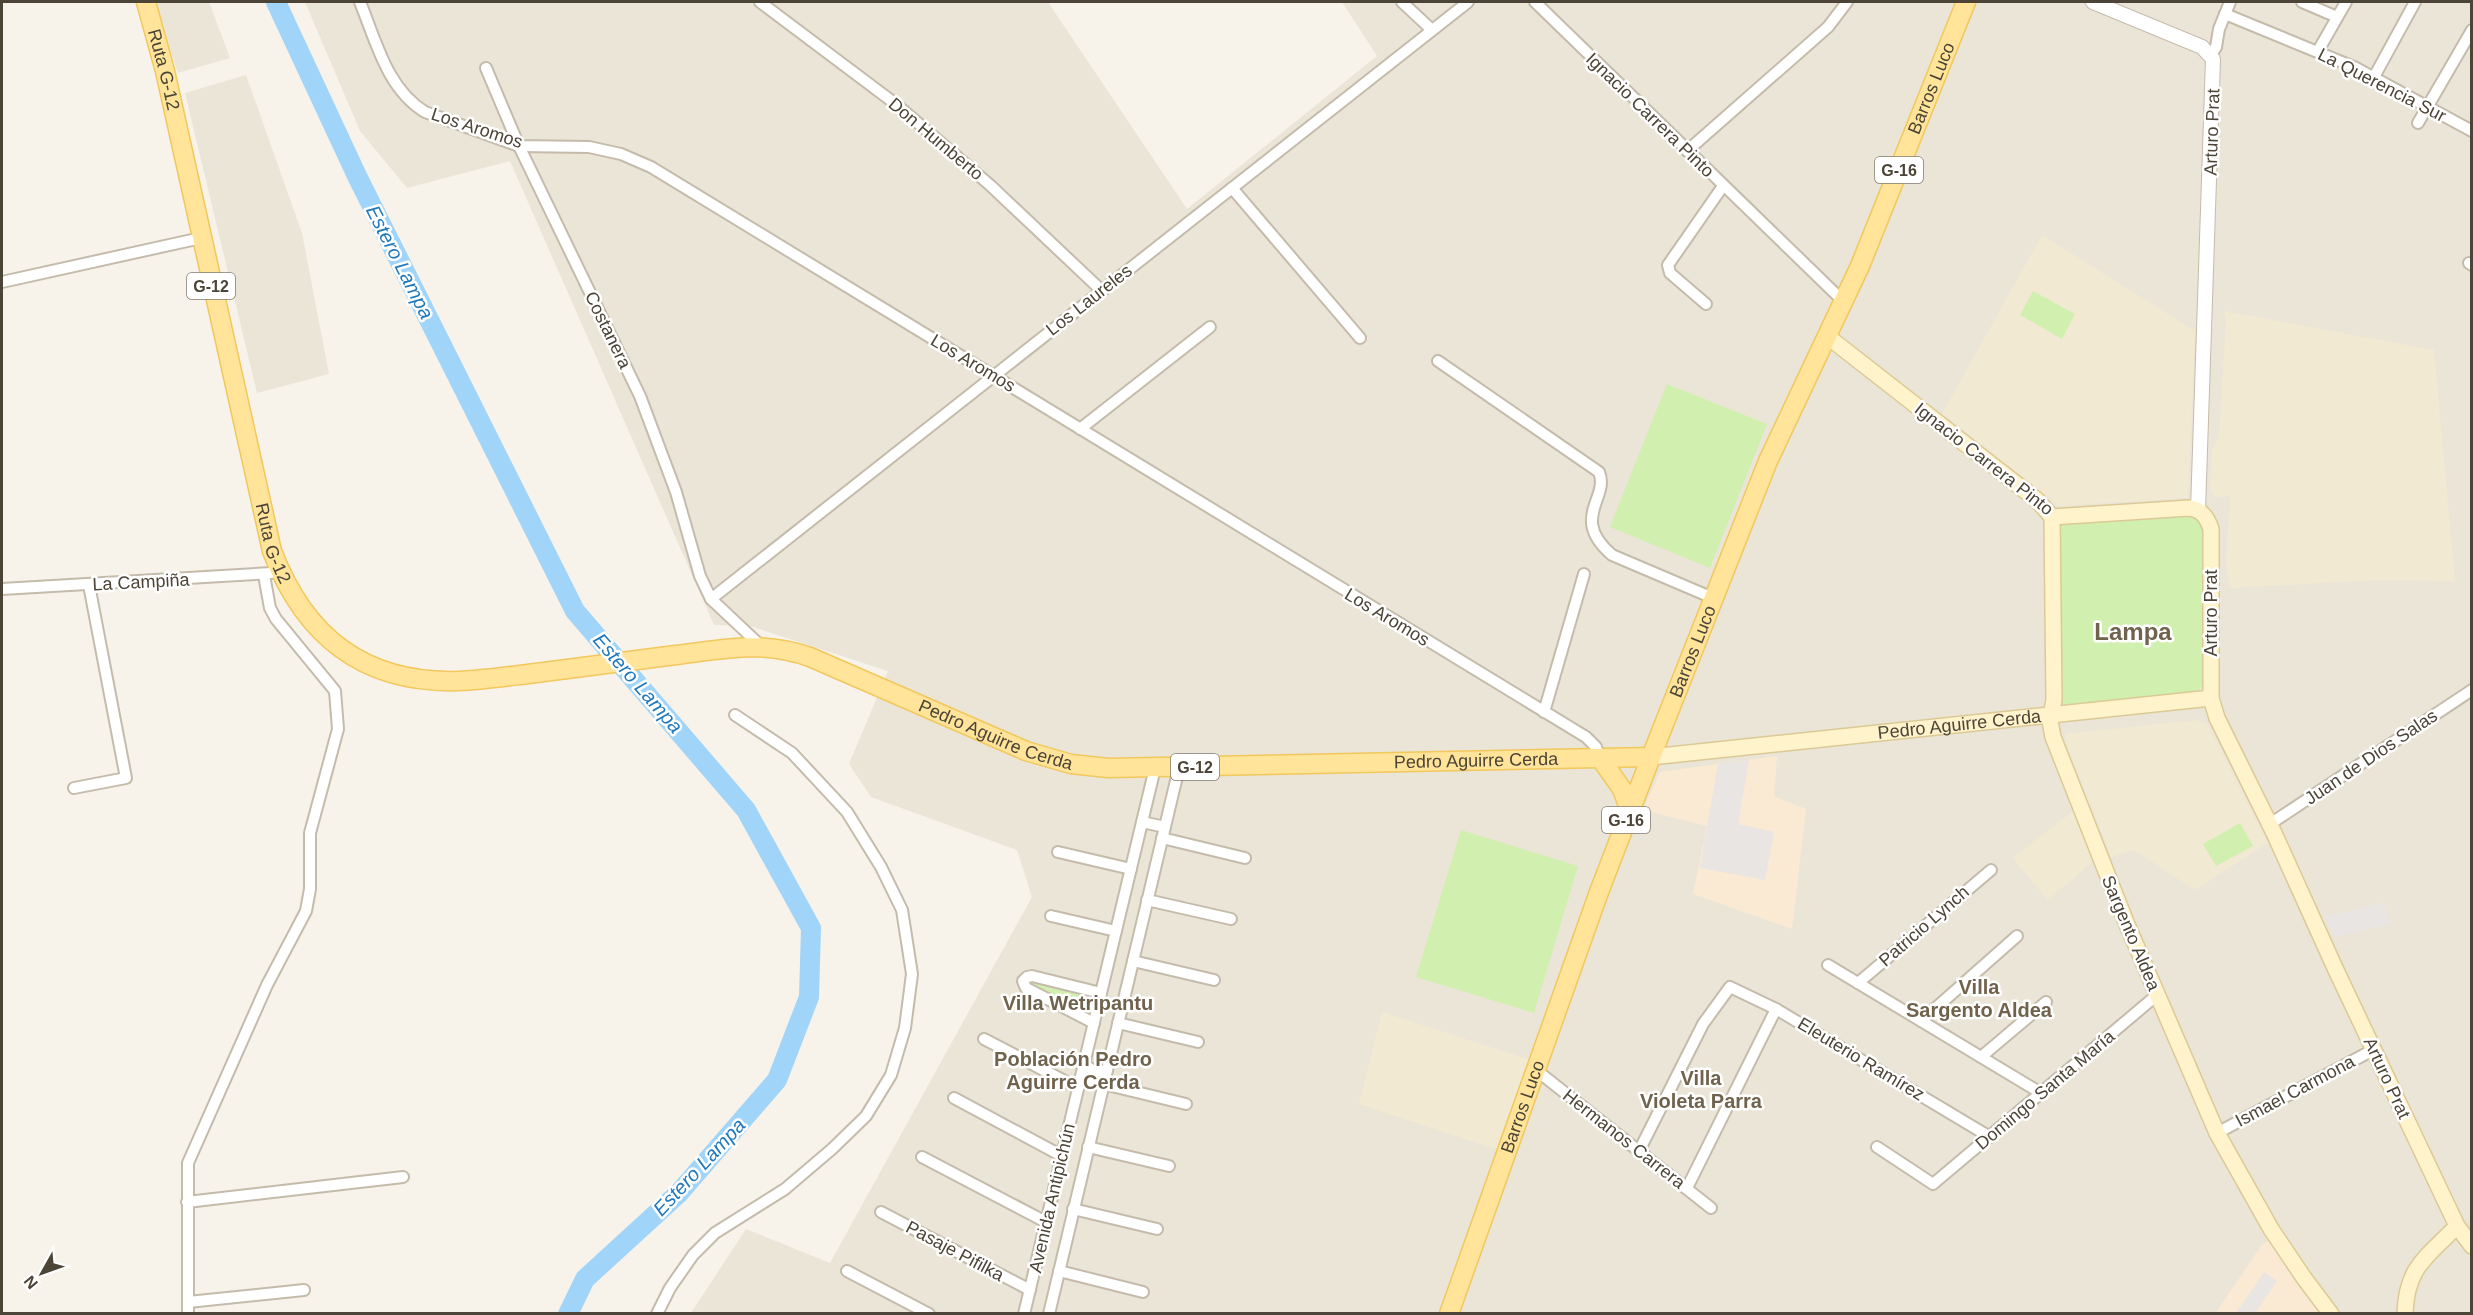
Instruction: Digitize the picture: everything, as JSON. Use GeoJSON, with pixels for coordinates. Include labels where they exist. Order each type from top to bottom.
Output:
{"type":"FeatureCollection","features":[{"type":"Feature","properties":{"kind":"main road","name":"Ruta G-12"},"geometry":{"type":"LineString","coordinates":[[146,2],[165,71],[268,541],[272,573],[312,623],[341,650],[366,664],[399,675],[437,681],[519,675],[724,647],[761,646]]}},
{"type":"Feature","properties":{"kind":"main road","name":"Barros Luco"},"geometry":{"type":"LineString","coordinates":[[1449,1314],[1630,811],[1713,598],[1772,452],[1844,302],[1966,2]]}},
{"type":"Feature","properties":{"kind":"main road","name":"Ignacio Carrera Pinto"},"geometry":{"type":"LineString","coordinates":[[1827,336],[2037,500],[2052,517],[2189,508],[2198,510]]}},
{"type":"Feature","properties":{"kind":"main road","name":"Arturo Prat"},"geometry":{"type":"LineString","coordinates":[[2198,510],[2207,518],[2211,529],[2211,698],[2217,718],[2270,824],[2373,1050],[2457,1226],[2472,1246]]}},
{"type":"Feature","properties":{"kind":"main road","name":"Sargento Aldea"},"geometry":{"type":"LineString","coordinates":[[2052,517],[2054,699],[2050,716],[2053,737],[2157,995],[2217,1133],[2271,1229],[2331,1314]]}},
{"type":"Feature","properties":{"kind":"main road","name":"Pedro Aguirre Cerda"},"geometry":{"type":"LineString","coordinates":[[761,646],[810,657],[1042,756],[1086,766],[1179,768],[1651,757],[2211,698]]}},
{"type":"Feature","properties":{"kind":"main road"},"geometry":{"type":"LineString","coordinates":[[1600,758],[1622,789],[1630,811]]}},
{"type":"Feature","properties":{"kind":"main road"},"geometry":{"type":"LineString","coordinates":[[2405,1314],[2406,1289],[2413,1273],[2457,1226]]}},
{"type":"Feature","properties":{"kind":"street","name":"Los Aromos"},"geometry":{"type":"LineString","coordinates":[[360,2],[391,78],[412,105],[424,112],[519,146],[589,147],[621,154],[651,167],[1590,740],[1596,747],[1600,758]]}},
{"type":"Feature","properties":{"kind":"street","name":"Don Humberto"},"geometry":{"type":"LineString","coordinates":[[760,2],[897,105],[991,186],[1101,291]]}},
{"type":"Feature","properties":{"kind":"street"},"geometry":{"type":"LineString","coordinates":[[1402,2],[1432,30]]}},
{"type":"Feature","properties":{"kind":"street","name":"Los Laureles"},"geometry":{"type":"LineString","coordinates":[[711,599],[1101,291],[1236,192],[1468,2]]}},
{"type":"Feature","properties":{"kind":"street","name":"Ignacio Carrera Pinto"},"geometry":{"type":"LineString","coordinates":[[1535,2],[1844,302]]}},
{"type":"Feature","properties":{"kind":"street"},"geometry":{"type":"LineString","coordinates":[[1687,152],[1828,27],[1847,2]]}},
{"type":"Feature","properties":{"kind":"street"},"geometry":{"type":"LineString","coordinates":[[2093,2],[2202,47],[2211,55],[2217,44],[2230,2]]}},
{"type":"Feature","properties":{"kind":"street"},"geometry":{"type":"LineString","coordinates":[[2302,2],[2337,18]]}},
{"type":"Feature","properties":{"kind":"street"},"geometry":{"type":"LineString","coordinates":[[2318,51],[2346,2]]}},
{"type":"Feature","properties":{"kind":"street"},"geometry":{"type":"LineString","coordinates":[[2374,77],[2415,2]]}},
{"type":"Feature","properties":{"kind":"street","name":"La Querencia Sur"},"geometry":{"type":"LineString","coordinates":[[2225,14],[2318,51],[2374,77],[2472,131]]}},
{"type":"Feature","properties":{"kind":"street"},"geometry":{"type":"LineString","coordinates":[[2418,123],[2472,30]]}},
{"type":"Feature","properties":{"kind":"street","name":"Arturo Prat"},"geometry":{"type":"LineString","coordinates":[[2198,510],[2214,64],[2211,55]]}},
{"type":"Feature","properties":{"kind":"street","name":"Costanera"},"geometry":{"type":"LineString","coordinates":[[486,68],[519,146],[640,396],[676,492],[700,576],[711,599]]}},
{"type":"Feature","properties":{"kind":"street"},"geometry":{"type":"LineString","coordinates":[[1706,304],[1670,273],[1668,265],[1723,186]]}},
{"type":"Feature","properties":{"kind":"street"},"geometry":{"type":"LineString","coordinates":[[1236,192],[1360,338]]}},
{"type":"Feature","properties":{"kind":"street"},"geometry":{"type":"LineString","coordinates":[[2,282],[201,238]]}},
{"type":"Feature","properties":{"kind":"street"},"geometry":{"type":"LineString","coordinates":[[1080,429],[1210,327]]}},
{"type":"Feature","properties":{"kind":"street"},"geometry":{"type":"LineString","coordinates":[[1438,362],[1599,472],[1601,481],[1592,514],[1592,525],[1600,542],[1612,555],[1713,598]]}},
{"type":"Feature","properties":{"kind":"street"},"geometry":{"type":"LineString","coordinates":[[272,573],[270,608],[276,619],[322,673],[335,692],[338,729],[310,833],[310,889],[306,911],[267,985],[188,1163],[188,1308],[304,1290]]}},
{"type":"Feature","properties":{"kind":"street","name":"La Campiña"},"geometry":{"type":"LineString","coordinates":[[2,589],[272,573]]}},
{"type":"Feature","properties":{"kind":"street"},"geometry":{"type":"LineString","coordinates":[[1544,712],[1584,574]]}},
{"type":"Feature","properties":{"kind":"street"},"geometry":{"type":"LineString","coordinates":[[74,788],[126,778],[89,585]]}},
{"type":"Feature","properties":{"kind":"street"},"geometry":{"type":"LineString","coordinates":[[711,599],[761,646]]}},
{"type":"Feature","properties":{"kind":"street","name":"Juan de Dios Salas"},"geometry":{"type":"LineString","coordinates":[[2270,824],[2472,690]]}},
{"type":"Feature","properties":{"kind":"street"},"geometry":{"type":"LineString","coordinates":[[657,1314],[693,1255],[715,1233],[785,1189],[866,1116],[891,1075],[905,1028],[912,974],[902,910],[881,867],[847,812],[792,753],[735,715]]}},
{"type":"Feature","properties":{"kind":"street","name":"Avenida Antipichún"},"geometry":{"type":"LineString","coordinates":[[1024,1314],[1155,768]]}},
{"type":"Feature","properties":{"kind":"street","name":"Avenida Antipichún"},"geometry":{"type":"LineString","coordinates":[[1049,1314],[1179,768]]}},
{"type":"Feature","properties":{"kind":"street"},"geometry":{"type":"LineString","coordinates":[[1142,822],[1165,827]]}},
{"type":"Feature","properties":{"kind":"street"},"geometry":{"type":"LineString","coordinates":[[1162,838],[1245,858]]}},
{"type":"Feature","properties":{"kind":"street"},"geometry":{"type":"LineString","coordinates":[[1058,852],[1131,869]]}},
{"type":"Feature","properties":{"kind":"street","name":"Patricio Lynch"},"geometry":{"type":"LineString","coordinates":[[1858,983],[1990,870]]}},
{"type":"Feature","properties":{"kind":"street"},"geometry":{"type":"LineString","coordinates":[[1147,900],[1231,919]]}},
{"type":"Feature","properties":{"kind":"street"},"geometry":{"type":"LineString","coordinates":[[1051,916],[1116,932]]}},
{"type":"Feature","properties":{"kind":"street"},"geometry":{"type":"LineString","coordinates":[[1921,1021],[2017,936]]}},
{"type":"Feature","properties":{"kind":"street"},"geometry":{"type":"LineString","coordinates":[[1133,961],[1214,980]]}},
{"type":"Feature","properties":{"kind":"street"},"geometry":{"type":"LineString","coordinates":[[1828,965],[2041,1093]]}},
{"type":"Feature","properties":{"kind":"street"},"geometry":{"type":"LineString","coordinates":[[1094,1023],[1026,988],[1023,981],[1032,976],[1101,993]]}},
{"type":"Feature","properties":{"kind":"street","name":"Eleuterio Ramírez"},"geometry":{"type":"LineString","coordinates":[[1639,1151],[1703,1024],[1730,987],[1776,1009],[1990,1137]]}},
{"type":"Feature","properties":{"kind":"street","name":"Domingo Santa María"},"geometry":{"type":"LineString","coordinates":[[1877,1147],[1933,1184],[2157,995]]}},
{"type":"Feature","properties":{"kind":"street"},"geometry":{"type":"LineString","coordinates":[[1981,1057],[2046,1002]]}},
{"type":"Feature","properties":{"kind":"street"},"geometry":{"type":"LineString","coordinates":[[1687,1188],[1776,1009]]}},
{"type":"Feature","properties":{"kind":"street"},"geometry":{"type":"LineString","coordinates":[[1118,1023],[1198,1042]]}},
{"type":"Feature","properties":{"kind":"street"},"geometry":{"type":"LineString","coordinates":[[984,1039],[1079,1086],[1090,1081],[1103,1086],[1186,1104]]}},
{"type":"Feature","properties":{"kind":"street","name":"Ismael Carmona"},"geometry":{"type":"LineString","coordinates":[[2217,1133],[2373,1050]]}},
{"type":"Feature","properties":{"kind":"street"},"geometry":{"type":"LineString","coordinates":[[1084,1064],[1095,1072],[1107,1070]]}},
{"type":"Feature","properties":{"kind":"street","name":"Hermanos Carrera"},"geometry":{"type":"LineString","coordinates":[[1536,1070],[1712,1208]]}},
{"type":"Feature","properties":{"kind":"street"},"geometry":{"type":"LineString","coordinates":[[954,1098],[1062,1156]]}},
{"type":"Feature","properties":{"kind":"street"},"geometry":{"type":"LineString","coordinates":[[1088,1147],[1169,1166]]}},
{"type":"Feature","properties":{"kind":"street"},"geometry":{"type":"LineString","coordinates":[[922,1157],[1046,1222]]}},
{"type":"Feature","properties":{"kind":"street"},"geometry":{"type":"LineString","coordinates":[[187,1202],[403,1177]]}},
{"type":"Feature","properties":{"kind":"street"},"geometry":{"type":"LineString","coordinates":[[1073,1209],[1157,1229]]}},
{"type":"Feature","properties":{"kind":"street","name":"Pasaje Pifilka"},"geometry":{"type":"LineString","coordinates":[[881,1212],[1030,1290]]}},
{"type":"Feature","properties":{"kind":"street"},"geometry":{"type":"LineString","coordinates":[[847,1272],[929,1314]]}},
{"type":"Feature","properties":{"kind":"street"},"geometry":{"type":"LineString","coordinates":[[1059,1272],[1143,1292]]}},
{"type":"Feature","properties":{"kind":"shaded area"},"geometry":{"type":"Polygon","coordinates":[[[154,2],[209,2],[230,58],[178,73],[154,2]]]}},
{"type":"Feature","properties":{"kind":"shaded area"},"geometry":{"type":"Polygon","coordinates":[[[305,2],[1048,2],[1187,209],[1377,56],[1342,2],[2471,2],[2471,1313],[691,1313],[746,1229],[830,1263],[1032,897],[1017,850],[871,797],[849,764],[888,671],[750,626],[714,625],[510,161],[407,188],[360,131],[305,2]]]}},
{"type":"Feature","properties":{"kind":"shaded area"},"geometry":{"type":"Polygon","coordinates":[[[246,75],[302,233],[329,374],[257,393],[185,93],[246,75]]]}},
{"type":"Feature","properties":{"kind":"shaded area"},"geometry":{"type":"Polygon","coordinates":[[[2042,235],[2195,331],[2188,498],[2058,506],[1942,414],[2042,235]]]}},
{"type":"Feature","properties":{"kind":"shaded area"},"geometry":{"type":"Polygon","coordinates":[[[2224,311],[2434,350],[2455,581],[2377,580],[2230,588],[2226,565],[2230,496],[2215,497],[2210,489],[2212,450],[2219,437],[2226,321],[2224,311]]]}},
{"type":"Feature","properties":{"kind":"shaded area"},"geometry":{"type":"Polygon","coordinates":[[[2196,720],[2208,724],[2268,843],[2195,890],[2134,850],[2111,857],[2066,744],[2065,734],[2196,720]]]}},
{"type":"Feature","properties":{"kind":"shaded area"},"geometry":{"type":"Polygon","coordinates":[[[1777,756],[1774,796],[1806,809],[1792,929],[1693,894],[1707,826],[1643,810],[1660,772],[1777,756]]]}},
{"type":"Feature","properties":{"kind":"shaded area"},"geometry":{"type":"Polygon","coordinates":[[[1749,760],[1738,824],[1774,832],[1765,880],[1700,868],[1718,764],[1749,760]]]}},
{"type":"Feature","properties":{"kind":"shaded area"},"geometry":{"type":"Polygon","coordinates":[[[2073,811],[2093,861],[2048,900],[2013,858],[2073,811]]]}},
{"type":"Feature","properties":{"kind":"shaded area"},"geometry":{"type":"Polygon","coordinates":[[[2384,902],[2392,924],[2334,937],[2325,917],[2384,902]]]}},
{"type":"Feature","properties":{"kind":"shaded area"},"geometry":{"type":"Polygon","coordinates":[[[1382,1012],[1531,1060],[1498,1150],[1359,1104],[1382,1012]]]}},
{"type":"Feature","properties":{"kind":"shaded area"},"geometry":{"type":"Polygon","coordinates":[[[2269,1240],[2321,1313],[2215,1314],[2261,1246],[2269,1240]]]}},
{"type":"Feature","properties":{"kind":"shaded area"},"geometry":{"type":"Polygon","coordinates":[[[2264,1272],[2277,1281],[2255,1313],[2236,1313],[2264,1272]]]}},
{"type":"Feature","properties":{"kind":"green space"},"geometry":{"type":"Polygon","coordinates":[[[2033,291],[2075,314],[2062,339],[2020,315],[2033,291]]]}},
{"type":"Feature","properties":{"kind":"green space"},"geometry":{"type":"Polygon","coordinates":[[[1667,384],[1767,424],[1710,568],[1610,527],[1667,384]]]}},
{"type":"Feature","properties":{"kind":"green space"},"geometry":{"type":"Polygon","coordinates":[[[2189,513],[2199,517],[2204,526],[2203,684],[2197,692],[2067,707],[2062,703],[2059,692],[2057,528],[2062,521],[2189,513]]]}},
{"type":"Feature","properties":{"kind":"green space"},"geometry":{"type":"Polygon","coordinates":[[[2240,823],[2253,846],[2216,866],[2203,844],[2240,823]]]}},
{"type":"Feature","properties":{"kind":"green space"},"geometry":{"type":"Polygon","coordinates":[[[1461,830],[1578,866],[1534,1013],[1416,977],[1461,830]]]}},
{"type":"Feature","properties":{"kind":"green space"},"geometry":{"type":"Polygon","coordinates":[[[1032,980],[1093,996],[1088,1016],[1032,987],[1032,980]]]}},
{"type":"Feature","properties":{"kind":"waterway","name":"Estero Lampa"},"geometry":{"type":"LineString","coordinates":[[276,2],[357,176],[575,611],[746,810],[811,928],[809,997],[777,1080],[679,1193],[585,1279],[568,1314]]}},
{"type":"Feature","properties":{"kind":"district","name":"Lampa"},"geometry":{"type":"Point","coordinates":[2133,631]}},
{"type":"Feature","properties":{"kind":"district","name":"Villa Sargento Aldea"},"geometry":{"type":"Point","coordinates":[1979,998]}},
{"type":"Feature","properties":{"kind":"district","name":"Villa Wetripantu"},"geometry":{"type":"Point","coordinates":[1078,1003]}},
{"type":"Feature","properties":{"kind":"district","name":"Población Pedro Aguirre Cerda"},"geometry":{"type":"Point","coordinates":[1073,1070]}},
{"type":"Feature","properties":{"kind":"district","name":"Villa Violeta Parra"},"geometry":{"type":"Point","coordinates":[1701,1090]}}]}
